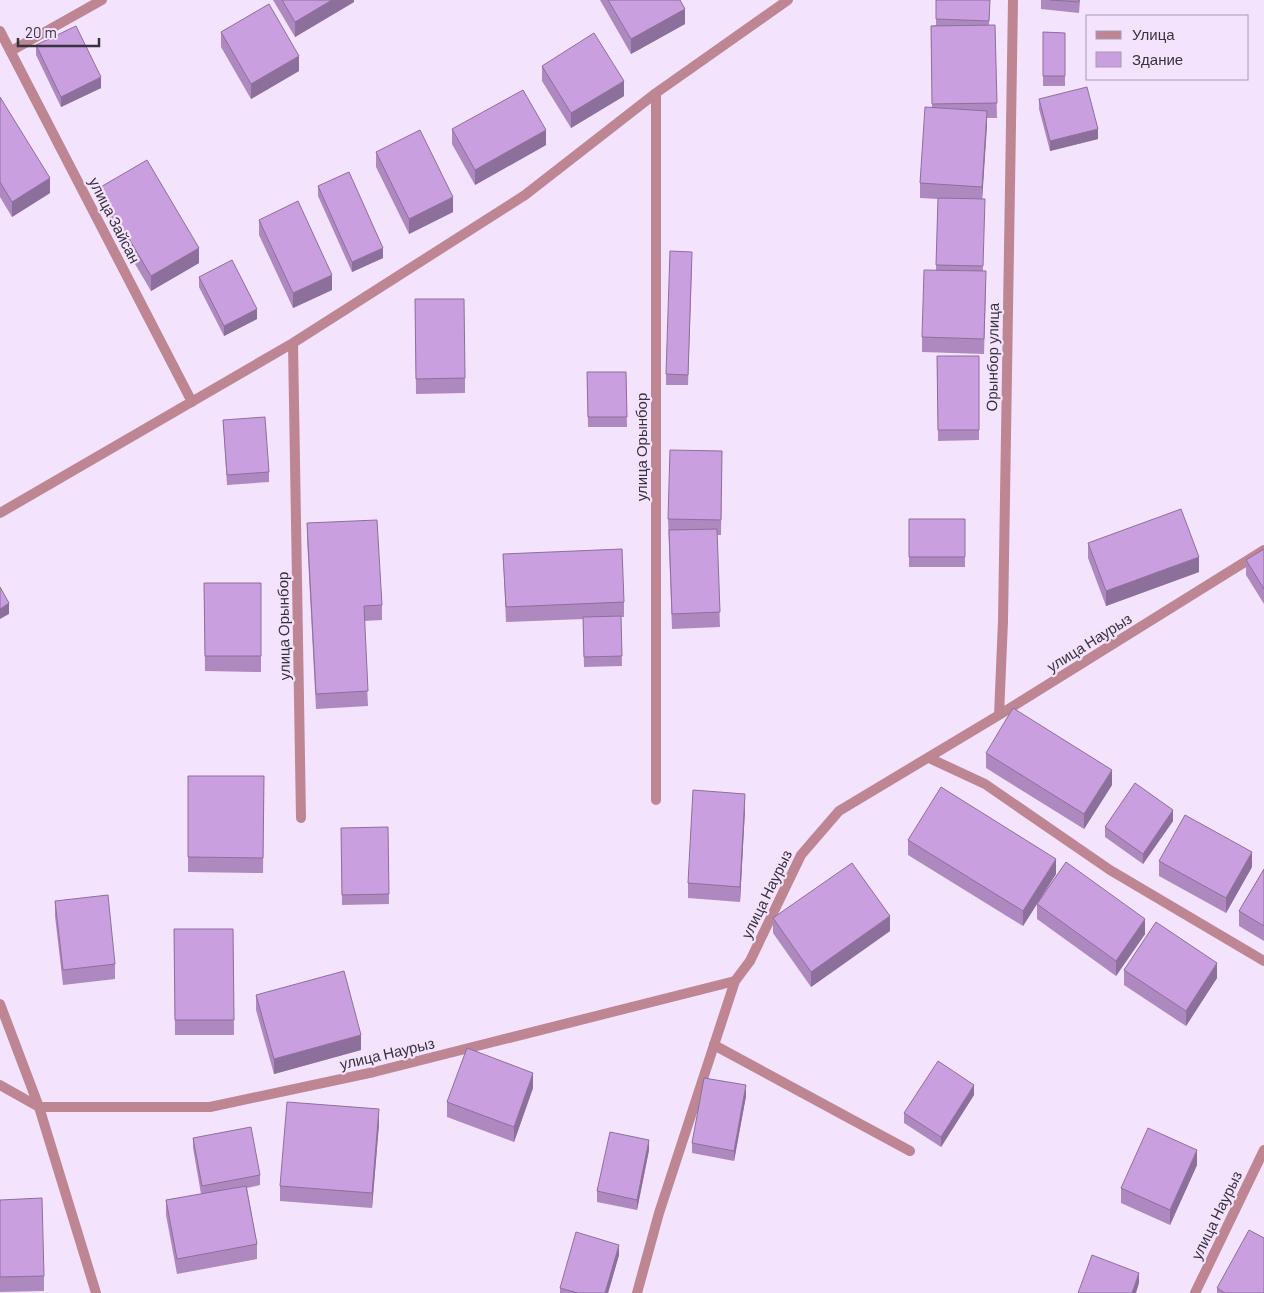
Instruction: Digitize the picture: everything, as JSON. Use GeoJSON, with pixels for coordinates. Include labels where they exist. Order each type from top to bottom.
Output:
{"type":"FeatureCollection","features":[{"type":"Feature","properties":{"kind":"street"},"geometry":{"type":"LineString","coordinates":[[11,51],[102,0]]}},
{"type":"Feature","properties":{"kind":"street"},"geometry":{"type":"LineString","coordinates":[[0,513],[293,343],[525,195],[656,93],[788,0]]}},
{"type":"Feature","properties":{"kind":"street","name":"Орынбор улица"},"geometry":{"type":"LineString","coordinates":[[999,715],[1003,621],[1013,0]]}},
{"type":"Feature","properties":{"kind":"street","name":"улица Зайсан"},"geometry":{"type":"LineString","coordinates":[[0,31],[192,402]]}},
{"type":"Feature","properties":{"kind":"street","name":"улица Орынбор"},"geometry":{"type":"LineString","coordinates":[[656,93],[656,800]]}},
{"type":"Feature","properties":{"kind":"street","name":"улица Орынбор"},"geometry":{"type":"LineString","coordinates":[[293,343],[301,818]]}},
{"type":"Feature","properties":{"kind":"street","name":"улица Наурыз"},"geometry":{"type":"LineString","coordinates":[[636,1293],[659,1213],[735,981],[750,961],[801,854],[839,811],[999,715],[1264,550]]}},
{"type":"Feature","properties":{"kind":"street"},"geometry":{"type":"LineString","coordinates":[[928,758],[985,784],[1110,870],[1264,961]]}},
{"type":"Feature","properties":{"kind":"street","name":"улица Наурыз"},"geometry":{"type":"LineString","coordinates":[[39,1107],[210,1107],[374,1072],[735,981]]}},
{"type":"Feature","properties":{"kind":"street"},"geometry":{"type":"LineString","coordinates":[[0,1004],[39,1107],[96,1293]]}},
{"type":"Feature","properties":{"kind":"street"},"geometry":{"type":"LineString","coordinates":[[714,1046],[910,1151]]}},
{"type":"Feature","properties":{"kind":"street"},"geometry":{"type":"LineString","coordinates":[[0,1085],[39,1107]]}},
{"type":"Feature","properties":{"kind":"street","name":"улица Наурыз"},"geometry":{"type":"LineString","coordinates":[[1195,1293],[1264,1150]]}},
{"type":"Feature","properties":{"kind":"building"},"geometry":{"type":"Polygon","coordinates":[[[282,0],[332,0],[295,22],[282,0]]]}},
{"type":"Feature","properties":{"kind":"building"},"geometry":{"type":"Polygon","coordinates":[[[608,0],[680,0],[685,9],[631,39],[608,0]]]}},
{"type":"Feature","properties":{"kind":"building"},"geometry":{"type":"Polygon","coordinates":[[[936,0],[990,0],[989,21],[936,19],[936,0]]]}},
{"type":"Feature","properties":{"kind":"building"},"geometry":{"type":"Polygon","coordinates":[[[1050,0],[1079,0],[1079,2],[1050,0]]]}},
{"type":"Feature","properties":{"kind":"building"},"geometry":{"type":"Polygon","coordinates":[[[269,4],[299,56],[251,84],[221,32],[269,4]]]}},
{"type":"Feature","properties":{"kind":"building"},"geometry":{"type":"Polygon","coordinates":[[[995,25],[997,103],[932,104],[931,26],[995,25]]]}},
{"type":"Feature","properties":{"kind":"building"},"geometry":{"type":"Polygon","coordinates":[[[76,26],[101,77],[61,97],[36,45],[76,26]]]}},
{"type":"Feature","properties":{"kind":"building"},"geometry":{"type":"Polygon","coordinates":[[[1043,32],[1065,33],[1065,76],[1043,76],[1043,32]]]}},
{"type":"Feature","properties":{"kind":"building"},"geometry":{"type":"Polygon","coordinates":[[[594,33],[624,81],[571,113],[542,66],[594,33]]]}},
{"type":"Feature","properties":{"kind":"building"},"geometry":{"type":"Polygon","coordinates":[[[1087,87],[1098,129],[1050,141],[1039,99],[1087,87]]]}},
{"type":"Feature","properties":{"kind":"building"},"geometry":{"type":"Polygon","coordinates":[[[523,90],[546,130],[475,170],[452,129],[523,90]]]}},
{"type":"Feature","properties":{"kind":"building"},"geometry":{"type":"Polygon","coordinates":[[[0,97],[50,178],[12,202],[0,182],[0,97]]]}},
{"type":"Feature","properties":{"kind":"building"},"geometry":{"type":"Polygon","coordinates":[[[925,107],[987,111],[982,187],[920,183],[925,107]]]}},
{"type":"Feature","properties":{"kind":"building"},"geometry":{"type":"Polygon","coordinates":[[[420,130],[453,197],[409,219],[376,152],[420,130]]]}},
{"type":"Feature","properties":{"kind":"building"},"geometry":{"type":"Polygon","coordinates":[[[147,160],[199,248],[151,276],[99,188],[147,160]]]}},
{"type":"Feature","properties":{"kind":"building"},"geometry":{"type":"Polygon","coordinates":[[[349,172],[383,248],[352,262],[318,186],[349,172]]]}},
{"type":"Feature","properties":{"kind":"building"},"geometry":{"type":"Polygon","coordinates":[[[938,198],[985,199],[983,266],[936,265],[938,198]]]}},
{"type":"Feature","properties":{"kind":"building"},"geometry":{"type":"Polygon","coordinates":[[[298,201],[332,275],[293,293],[259,220],[298,201]]]}},
{"type":"Feature","properties":{"kind":"building"},"geometry":{"type":"Polygon","coordinates":[[[670,251],[692,252],[688,375],[666,374],[670,251]]]}},
{"type":"Feature","properties":{"kind":"building"},"geometry":{"type":"Polygon","coordinates":[[[232,260],[257,309],[224,326],[199,277],[232,260]]]}},
{"type":"Feature","properties":{"kind":"building"},"geometry":{"type":"Polygon","coordinates":[[[924,270],[986,271],[984,339],[922,337],[924,270]]]}},
{"type":"Feature","properties":{"kind":"building"},"geometry":{"type":"Polygon","coordinates":[[[415,299],[464,299],[465,378],[416,379],[415,299]]]}},
{"type":"Feature","properties":{"kind":"building"},"geometry":{"type":"Polygon","coordinates":[[[937,356],[979,356],[979,430],[938,430],[937,356]]]}},
{"type":"Feature","properties":{"kind":"building"},"geometry":{"type":"Polygon","coordinates":[[[587,372],[626,372],[627,417],[588,417],[587,372]]]}},
{"type":"Feature","properties":{"kind":"building"},"geometry":{"type":"Polygon","coordinates":[[[265,417],[269,472],[227,475],[223,420],[265,417]]]}},
{"type":"Feature","properties":{"kind":"building"},"geometry":{"type":"Polygon","coordinates":[[[670,450],[722,451],[721,520],[668,519],[670,450]]]}},
{"type":"Feature","properties":{"kind":"building"},"geometry":{"type":"Polygon","coordinates":[[[1181,509],[1199,557],[1106,591],[1088,543],[1181,509]]]}},
{"type":"Feature","properties":{"kind":"building"},"geometry":{"type":"Polygon","coordinates":[[[909,519],[965,519],[965,557],[909,557],[909,519]]]}},
{"type":"Feature","properties":{"kind":"building"},"geometry":{"type":"Polygon","coordinates":[[[377,520],[382,605],[364,606],[368,691],[316,694],[307,523],[377,520]]]}},
{"type":"Feature","properties":{"kind":"building"},"geometry":{"type":"Polygon","coordinates":[[[717,529],[720,612],[672,614],[669,530],[717,529]]]}},
{"type":"Feature","properties":{"kind":"building"},"geometry":{"type":"Polygon","coordinates":[[[622,549],[624,602],[506,607],[503,554],[622,549]]]}},
{"type":"Feature","properties":{"kind":"building"},"geometry":{"type":"Polygon","coordinates":[[[1264,549],[1264,589],[1246,560],[1264,549]]]}},
{"type":"Feature","properties":{"kind":"building"},"geometry":{"type":"Polygon","coordinates":[[[204,583],[261,583],[261,656],[205,656],[204,583]]]}},
{"type":"Feature","properties":{"kind":"building"},"geometry":{"type":"Polygon","coordinates":[[[0,587],[9,603],[0,609],[0,587]]]}},
{"type":"Feature","properties":{"kind":"building"},"geometry":{"type":"Polygon","coordinates":[[[621,616],[622,656],[584,657],[583,617],[621,616]]]}},
{"type":"Feature","properties":{"kind":"building"},"geometry":{"type":"Polygon","coordinates":[[[1013,708],[1112,770],[1084,814],[986,753],[1013,708]]]}},
{"type":"Feature","properties":{"kind":"building"},"geometry":{"type":"Polygon","coordinates":[[[188,776],[264,776],[263,858],[188,857],[188,776]]]}},
{"type":"Feature","properties":{"kind":"building"},"geometry":{"type":"Polygon","coordinates":[[[1135,783],[1173,810],[1143,854],[1105,827],[1135,783]]]}},
{"type":"Feature","properties":{"kind":"building"},"geometry":{"type":"Polygon","coordinates":[[[941,787],[1056,859],[1023,911],[908,840],[941,787]]]}},
{"type":"Feature","properties":{"kind":"building"},"geometry":{"type":"Polygon","coordinates":[[[693,790],[745,794],[740,887],[688,883],[693,790]]]}},
{"type":"Feature","properties":{"kind":"building"},"geometry":{"type":"Polygon","coordinates":[[[1185,815],[1252,852],[1226,898],[1159,861],[1185,815]]]}},
{"type":"Feature","properties":{"kind":"building"},"geometry":{"type":"Polygon","coordinates":[[[388,827],[389,894],[342,895],[341,828],[388,827]]]}},
{"type":"Feature","properties":{"kind":"building"},"geometry":{"type":"Polygon","coordinates":[[[1066,862],[1145,919],[1116,961],[1037,904],[1066,862]]]}},
{"type":"Feature","properties":{"kind":"building"},"geometry":{"type":"Polygon","coordinates":[[[852,863],[890,916],[811,972],[773,918],[852,863]]]}},
{"type":"Feature","properties":{"kind":"building"},"geometry":{"type":"Polygon","coordinates":[[[1264,869],[1264,926],[1239,911],[1264,869]]]}},
{"type":"Feature","properties":{"kind":"building"},"geometry":{"type":"Polygon","coordinates":[[[108,895],[115,964],[63,970],[55,901],[108,895]]]}},
{"type":"Feature","properties":{"kind":"building"},"geometry":{"type":"Polygon","coordinates":[[[1156,922],[1217,963],[1186,1011],[1124,970],[1156,922]]]}},
{"type":"Feature","properties":{"kind":"building"},"geometry":{"type":"Polygon","coordinates":[[[174,929],[233,929],[234,1020],[175,1020],[174,929]]]}},
{"type":"Feature","properties":{"kind":"building"},"geometry":{"type":"Polygon","coordinates":[[[344,971],[361,1035],[274,1059],[256,995],[344,971]]]}},
{"type":"Feature","properties":{"kind":"building"},"geometry":{"type":"Polygon","coordinates":[[[467,1048],[533,1073],[514,1127],[447,1102],[467,1048]]]}},
{"type":"Feature","properties":{"kind":"building"},"geometry":{"type":"Polygon","coordinates":[[[938,1061],[974,1085],[941,1137],[904,1113],[938,1061]]]}},
{"type":"Feature","properties":{"kind":"building"},"geometry":{"type":"Polygon","coordinates":[[[704,1078],[746,1085],[734,1151],[692,1143],[704,1078]]]}},
{"type":"Feature","properties":{"kind":"building"},"geometry":{"type":"Polygon","coordinates":[[[287,1102],[379,1109],[372,1193],[280,1186],[287,1102]]]}},
{"type":"Feature","properties":{"kind":"building"},"geometry":{"type":"Polygon","coordinates":[[[251,1127],[260,1175],[202,1186],[193,1138],[251,1127]]]}},
{"type":"Feature","properties":{"kind":"building"},"geometry":{"type":"Polygon","coordinates":[[[1148,1128],[1197,1150],[1170,1210],[1121,1188],[1148,1128]]]}},
{"type":"Feature","properties":{"kind":"building"},"geometry":{"type":"Polygon","coordinates":[[[610,1132],[649,1140],[637,1200],[597,1191],[610,1132]]]}},
{"type":"Feature","properties":{"kind":"building"},"geometry":{"type":"Polygon","coordinates":[[[246,1186],[257,1244],[177,1259],[166,1200],[246,1186]]]}},
{"type":"Feature","properties":{"kind":"building"},"geometry":{"type":"Polygon","coordinates":[[[42,1198],[44,1276],[0,1277],[0,1200],[42,1198]]]}},
{"type":"Feature","properties":{"kind":"building"},"geometry":{"type":"Polygon","coordinates":[[[1249,1230],[1264,1238],[1264,1293],[1225,1293],[1217,1288],[1249,1230]]]}},
{"type":"Feature","properties":{"kind":"building"},"geometry":{"type":"Polygon","coordinates":[[[576,1232],[619,1245],[605,1293],[578,1293],[560,1288],[576,1232]]]}},
{"type":"Feature","properties":{"kind":"building"},"geometry":{"type":"Polygon","coordinates":[[[1092,1255],[1139,1273],[1132,1293],[1078,1293],[1092,1255]]]}}]}
